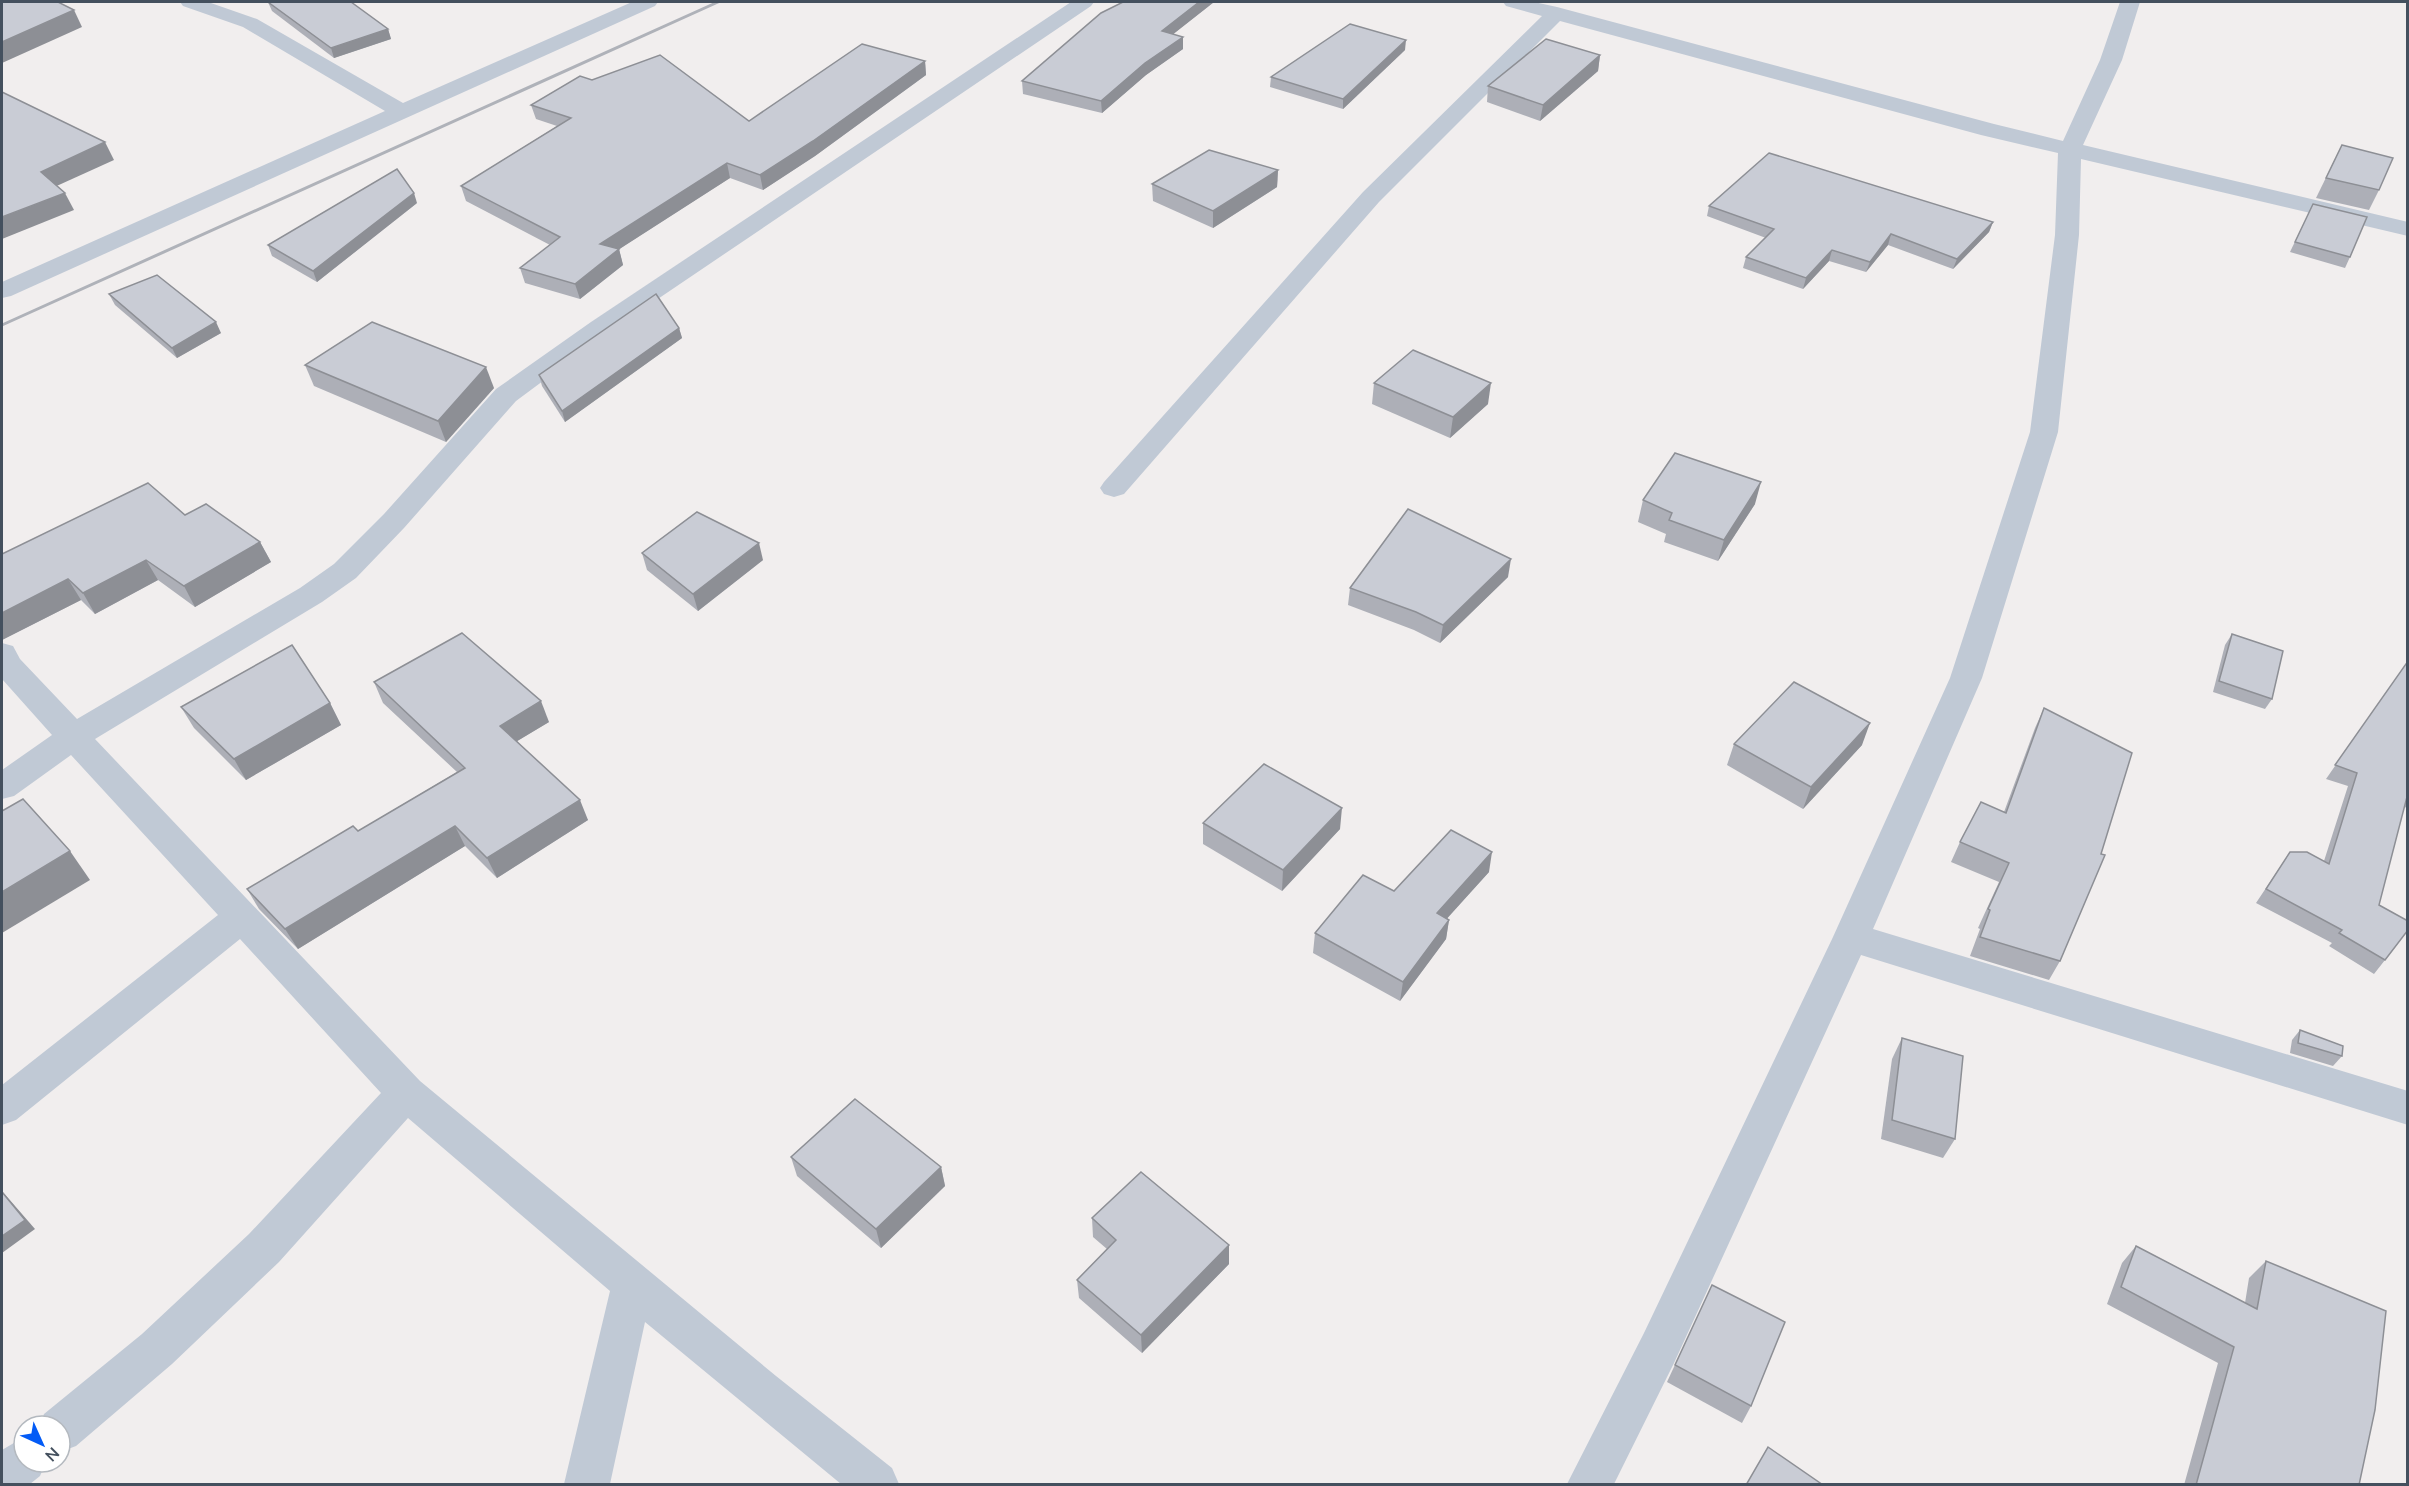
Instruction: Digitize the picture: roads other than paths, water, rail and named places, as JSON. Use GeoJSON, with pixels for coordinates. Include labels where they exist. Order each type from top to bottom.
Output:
{"type":"FeatureCollection","features":[{"type":"Feature","properties":{"kind":"street"},"geometry":{"type":"LineString","coordinates":[[190,2],[250,22],[402,112]]}},
{"type":"Feature","properties":{"kind":"street"},"geometry":{"type":"LineString","coordinates":[[2,291],[648,2]]}},
{"type":"Feature","properties":{"kind":"street"},"geometry":{"type":"LineString","coordinates":[[2,787],[74,736],[311,595],[345,571],[394,521],[506,395],[600,327],[1084,2]]}},
{"type":"Feature","properties":{"kind":"street"},"geometry":{"type":"LineString","coordinates":[[1513,2],[1989,130],[2408,229]]}},
{"type":"Feature","properties":{"kind":"street"},"geometry":{"type":"LineString","coordinates":[[1590,1485],[1659,1348],[1851,937],[1966,678],[2044,432],[2067,235],[2070,149],[2111,60],[2130,2]]}},
{"type":"Feature","properties":{"kind":"street"},"geometry":{"type":"LineString","coordinates":[[1114,489],[1371,197],[1557,13]]}},
{"type":"Feature","properties":{"kind":"street"},"geometry":{"type":"LineString","coordinates":[[2,654],[6,664],[406,1092],[760,1391],[876,1485]]}},
{"type":"Feature","properties":{"kind":"street"},"geometry":{"type":"LineString","coordinates":[[2,1108],[242,917]]}},
{"type":"Feature","properties":{"kind":"street"},"geometry":{"type":"LineString","coordinates":[[1851,937],[2408,1108]]}},
{"type":"Feature","properties":{"kind":"street"},"geometry":{"type":"LineString","coordinates":[[72,1420],[157,1349],[264,1248],[406,1092]]}},
{"type":"Feature","properties":{"kind":"street"},"geometry":{"type":"LineString","coordinates":[[587,1485],[633,1282]]}},
{"type":"Feature","properties":{"kind":"railway"},"geometry":{"type":"LineString","coordinates":[[2,325],[718,2]]}}]}
